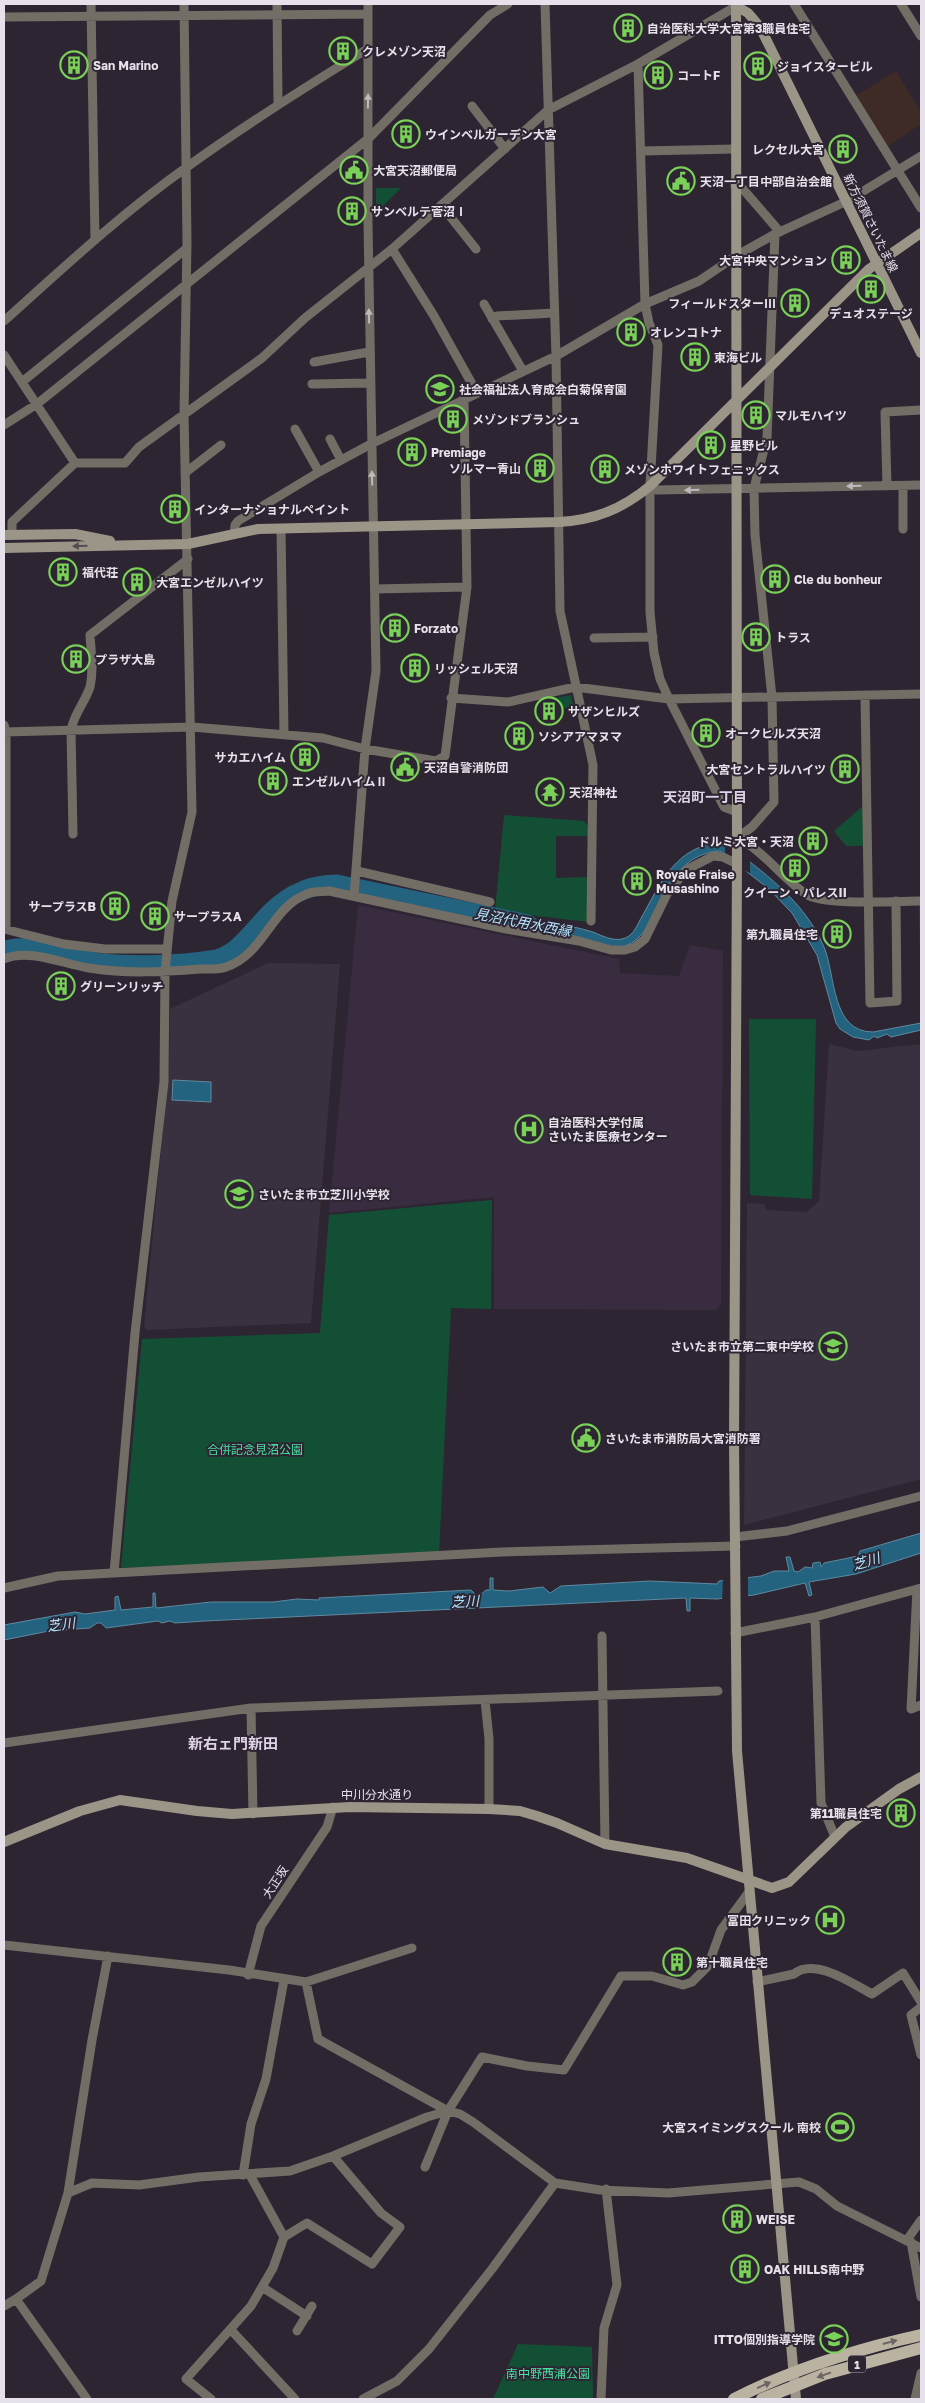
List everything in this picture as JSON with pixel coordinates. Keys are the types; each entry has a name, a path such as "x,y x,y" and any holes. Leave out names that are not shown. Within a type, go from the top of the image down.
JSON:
{"main road":[{"name":"1","path":"734,2399 793,2372 857,2351 921,2335"},
{"name":"1","path":"762,2399 861,2363 921,2348"}],"street":[{"path":"91,4 95,240"},
{"path":"114,1573 135,1332 164,1082 167,949 172,901 192,812 192,727 184,415 187,248 184,4"},
{"path":"277,4 278,104"},
{"path":"354,896 365,749 376,671 374,527 370,444 368,4"},
{"path":"4,425 37,404 369,138 490,15 508,4"},
{"path":"545,4 556,356 560,611 593,765 591,921"},
{"path":"128,545 75,534 8,535 12,522 75,463 125,463 139,447 262,358 305,318 392,249 548,110 638,64 737,4"},
{"path":"737,4 735,149 737,866 734,1412 737,1751 796,2399"},
{"name":"新方須賀さいたま線","path":"737,4 748,13 760,28 848,201 921,353"},
{"path":"794,4 921,208"},
{"path":"901,4 921,36"},
{"path":"4,17 91,18 368,14"},
{"path":"4,321 95,240 186,167 278,104 369,48"},
{"path":"638,64 645,304 649,323 658,345 650,486 650,612 653,636 660,678 669,699 724,807 737,812"},
{"path":"472,106 505,149"},
{"path":"642,151 735,149"},
{"path":"234,534 235,525 238,521 319,472 370,444 556,356 645,304 699,281 736,256 777,233 848,201 921,156"},
{"path":"735,186 742,188 777,233 767,438 754,488 755,535 772,697 774,802 737,841"},
{"path":"441,205 476,249"},
{"path":"4,548 188,544 258,530 559,522 590,519 606,514 627,503 650,486 770,364 878,262 921,233"},
{"path":"22,382 187,248"},
{"path":"392,249 434,316 476,393"},
{"path":"484,304 522,371"},
{"path":"492,318 497,316 554,313"},
{"path":"314,362 369,352"},
{"path":"4,356 75,463"},
{"path":"312,384 370,383"},
{"path":"167,949 105,949 64,944 5,929 5,729 71,730 192,727 323,738 365,749 436,761 445,756 451,698 467,587 464,398"},
{"path":"887,486 885,412 921,410"},
{"path":"295,429 319,472"},
{"path":"330,439 341,460"},
{"path":"185,473 221,446"},
{"path":"650,486 657,490 921,485"},
{"path":"903,486 903,529"},
{"path":"281,529 284,734"},
{"path":"73,834 71,730 73,719 90,687 92,668 90,635 188,559"},
{"path":"374,589 467,587"},
{"path":"594,638 653,636"},
{"path":"451,698 508,702 575,687 669,699 921,694"},
{"path":"865,696 870,902 870,1003 897,1001 896,901"},
{"path":"737,841 750,844 775,870 808,896 822,900 870,902 921,900"},
{"path":"4,959 14,954 91,968 165,972 226,967 245,957 256,946 291,902 308,893 329,891 506,929 579,941 611,950 625,950 635,947 645,939 668,894 686,870 713,856 723,857 737,866"},
{"path":"357,872 490,902"},
{"path":"4,1588 58,1576 502,1552 736,1546 921,1496"},
{"path":"735,1628 815,1616 919,1589 910,1709 921,1706"},
{"path":"815,1616 821,1803 835,1837"},
{"path":"602,1636 605,1844"},
{"path":"4,1743 251,1708 718,1691"},
{"path":"485,1700 489,1739 490,1809"},
{"path":"251,1708 252,1814"},
{"name":"中川分水通り","path":"4,1842 80,1811 120,1800 198,1811 252,1814 333,1807 490,1809 520,1811 557,1823 605,1844 687,1858 749,1886 772,1888 789,1882 835,1837 867,1810 921,1776"},
{"name":"大正坂","path":"248,1975 261,1926 327,1827 333,1807"},
{"path":"424,2167 448,2111 482,2058 564,2070 621,1976 652,1976 683,1985 692,1982 708,1966 722,1930 749,1886"},
{"path":"4,1945 229,1970 248,1975 306,1982 412,1948"},
{"path":"4,2306 41,2281 68,2192 92,2040 108,1956"},
{"path":"757,1982 794,1974 799,1971 822,1969 872,1994 903,1973 921,2002"},
{"path":"284,1980 266,2079 251,2124 246,2175 284,2237"},
{"path":"306,1982 318,2039 448,2111 460,2114 555,2183 668,2193 799,2182 816,2189 837,2206 921,2248"},
{"path":"921,2007 911,2015 921,2055"},
{"path":"68,2192 92,2183 139,2185 198,2177 290,2171 333,2156 418,2120 448,2111"},
{"path":"211,2399 186,2378 251,2306 273,2268 284,2237 307,2223 372,2264 400,2227 381,2213 333,2156"},
{"path":"363,2399 397,2381 429,2349 492,2269 555,2183"},
{"path":"602,2399 604,2328 617,2285 606,2189"},
{"path":"921,2220 910,2241 921,2297"},
{"path":"262,2288 307,2316"},
{"path":"16,2299 87,2399"},
{"path":"297,2332 312,2306"},
{"path":"231,2330 295,2399"},
{"path":"914,2399 921,2373"}],"shaded area":[{"path":"896,71 921,112 921,124 887,147 856,96"},
{"name":"自治医科大学付属 さいたま医療センター","path":"358,905 619,959 620,973 679,976 690,945 723,951 721,1304 716,1310 494,1309 494,1197 329,1213"},
{"name":"さいたま市立芝川小学校","path":"268,963 340,964 311,1323 147,1330 144,1326 169,1065 170,1009"},
{"name":"さいたま市立第二東中学校","path":"829,1044 857,1051 921,1044 921,1479 744,1525 747,1203 764,1204 766,1210 806,1212 819,1201"}],"green space":[{"path":"376,188 401,188 376,213"},
{"path":"571,695 573,706 558,710 555,698"},
{"path":"864,805 864,844 862,846 846,846 834,831"},
{"path":"504,815 584,821 588,826 588,836 556,836 556,878 587,877 589,880 589,922 495,911"},
{"path":"919,906 921,906 921,1006"},
{"path":"749,1019 816,1019 812,1199 750,1195"},
{"name":"合併記念見沼公園","path":"492,1200 491,1309 451,1308 439,1554 121,1568 142,1339 320,1333 329,1215"},
{"name":"南中野西浦公園","path":"518,2344 592,2347 593,2399 493,2399"}],"water":[{"path":"724,842 781,888 794,901 816,930 828,959 837,1000 842,1013 849,1023 859,1030 873,1032 921,1023 921,1030 891,1037 887,1034 877,1038 874,1036 869,1040 853,1037 840,1029 836,1023 817,955 792,913 769,889 720,851 700,855 685,865 664,895 647,927 638,939 625,946 602,946 563,933 502,925 503,917 571,926 611,939 625,938 635,929 663,880 681,858 693,850"},
{"path":"173,1080 211,1082 211,1102 172,1100"},
{"name":"芝川","path":"921,1533 921,1553 856,1574 809,1582 812,1595 809,1596 805,1583 754,1595 717,1599 690,1598 690,1611 687,1611 686,1598 175,1623 170,1621 162,1623 158,1621 106,1628 101,1623 97,1623 90,1628 49,1631 4,1640 4,1625 75,1612 85,1614 115,1610 115,1597 118,1596 121,1610 153,1607 153,1593 155,1593 156,1608 211,1602 319,1600 319,1598 471,1590 478,1597 486,1590 490,1590 490,1578 493,1578 493,1590 509,1591 543,1587 550,1593 561,1586 650,1581 717,1584 719,1581 761,1576 774,1571 789,1571 786,1557 790,1557 794,1571 798,1572 805,1567 812,1568 813,1563 820,1562 821,1567 824,1563 858,1556 860,1551"}],"pier":[{"path":"725,840 750,859 750,873 740,869 725,856"},
{"path":"748,1575 748,1598 722,1601 723,1578"}],"waterway":[{"name":"見沼代用水西縁","path":"4,951 14,948 38,949 90,961 114,964 171,964 211,960 232,952 275,908 293,895 313,887 337,884 528,924"}],"place":[{"name":"自治医科大学大宮第3職員住宅","path":"628,28"},
{"name":"クレメゾン天沼","path":"343,51"},
{"name":"San Marino","path":"74,65"},
{"name":"ジョイスタービル","path":"758,66"},
{"name":"コートF","path":"658,75"},
{"name":"ウインベルガーデン大宮","path":"406,134"},
{"name":"レクセル大宮","path":"843,149"},
{"name":"大宮天沼郵便局","path":"354,170"},
{"name":"天沼一丁目中部自治会館","path":"681,181"},
{"name":"サンベルテ菅沼Ⅰ","path":"352,211"},
{"name":"大宮中央マンション","path":"846,260"},
{"name":"デュオステージ","path":"871,289"},
{"name":"フィールドスターⅢ","path":"795,303"},
{"name":"オレンコトナ","path":"631,332"},
{"name":"東海ビル","path":"695,357"},
{"name":"社会福祉法人育成会白菊保育園","path":"440,389"},
{"name":"マルモハイツ","path":"756,415"},
{"name":"メゾンドブランシュ","path":"453,419"},
{"name":"星野ビル","path":"711,445"},
{"name":"Premiage","path":"412,452"},
{"name":"ソルマー青山","path":"540,468"},
{"name":"メゾンホワイトフェニックス","path":"605,469"},
{"name":"インターナショナルペイント","path":"175,509"},
{"name":"福代荘","path":"63,572"},
{"name":"Cle du bonheur","path":"775,579"},
{"name":"大宮エンゼルハイツ","path":"137,582"},
{"name":"Forzato","path":"395,628"},
{"name":"トラス","path":"756,637"},
{"name":"プラザ大島","path":"76,659"},
{"name":"リッシェル天沼","path":"415,668"},
{"name":"サザンヒルズ","path":"549,711"},
{"name":"オークヒルズ天沼","path":"706,733"},
{"name":"ソシアアマヌマ","path":"519,736"},
{"name":"サカエハイム","path":"305,757"},
{"name":"天沼自警消防団","path":"405,767"},
{"name":"大宮セントラルハイツ","path":"845,769"},
{"name":"エンゼルハイムⅡ","path":"273,781"},
{"name":"天沼神社","path":"550,792"},
{"name":"ドルミ大宮・天沼","path":"813,841"},
{"name":"クイーン・パレスII","path":"795,868"},
{"name":"Royale Fraise Musashino","path":"637,881"},
{"name":"サープラスB","path":"115,906"},
{"name":"サープラスA","path":"155,916"},
{"name":"第九職員住宅","path":"837,934"},
{"name":"グリーンリッチ","path":"61,986"},
{"name":"自治医科大学付属 さいたま医療センター","path":"529,1129"},
{"name":"さいたま市立芝川小学校","path":"239,1194"},
{"name":"さいたま市立第二東中学校","path":"833,1346"},
{"name":"さいたま市消防局大宮消防署","path":"586,1438"},
{"name":"第11職員住宅","path":"901,1813"},
{"name":"冨田クリニック","path":"830,1920"},
{"name":"第十職員住宅","path":"677,1962"},
{"name":"大宮スイミングスクール 南校","path":"840,2127"},
{"name":"WEISE","path":"737,2219"},
{"name":"OAK HILLS南中野","path":"745,2269"},
{"name":"ITTO個別指導学院","path":"834,2339"}],"district":[{"name":"天沼町一丁目","path":"705,796"},
{"name":"新右ェ門新田","path":"233,1743"}]}
